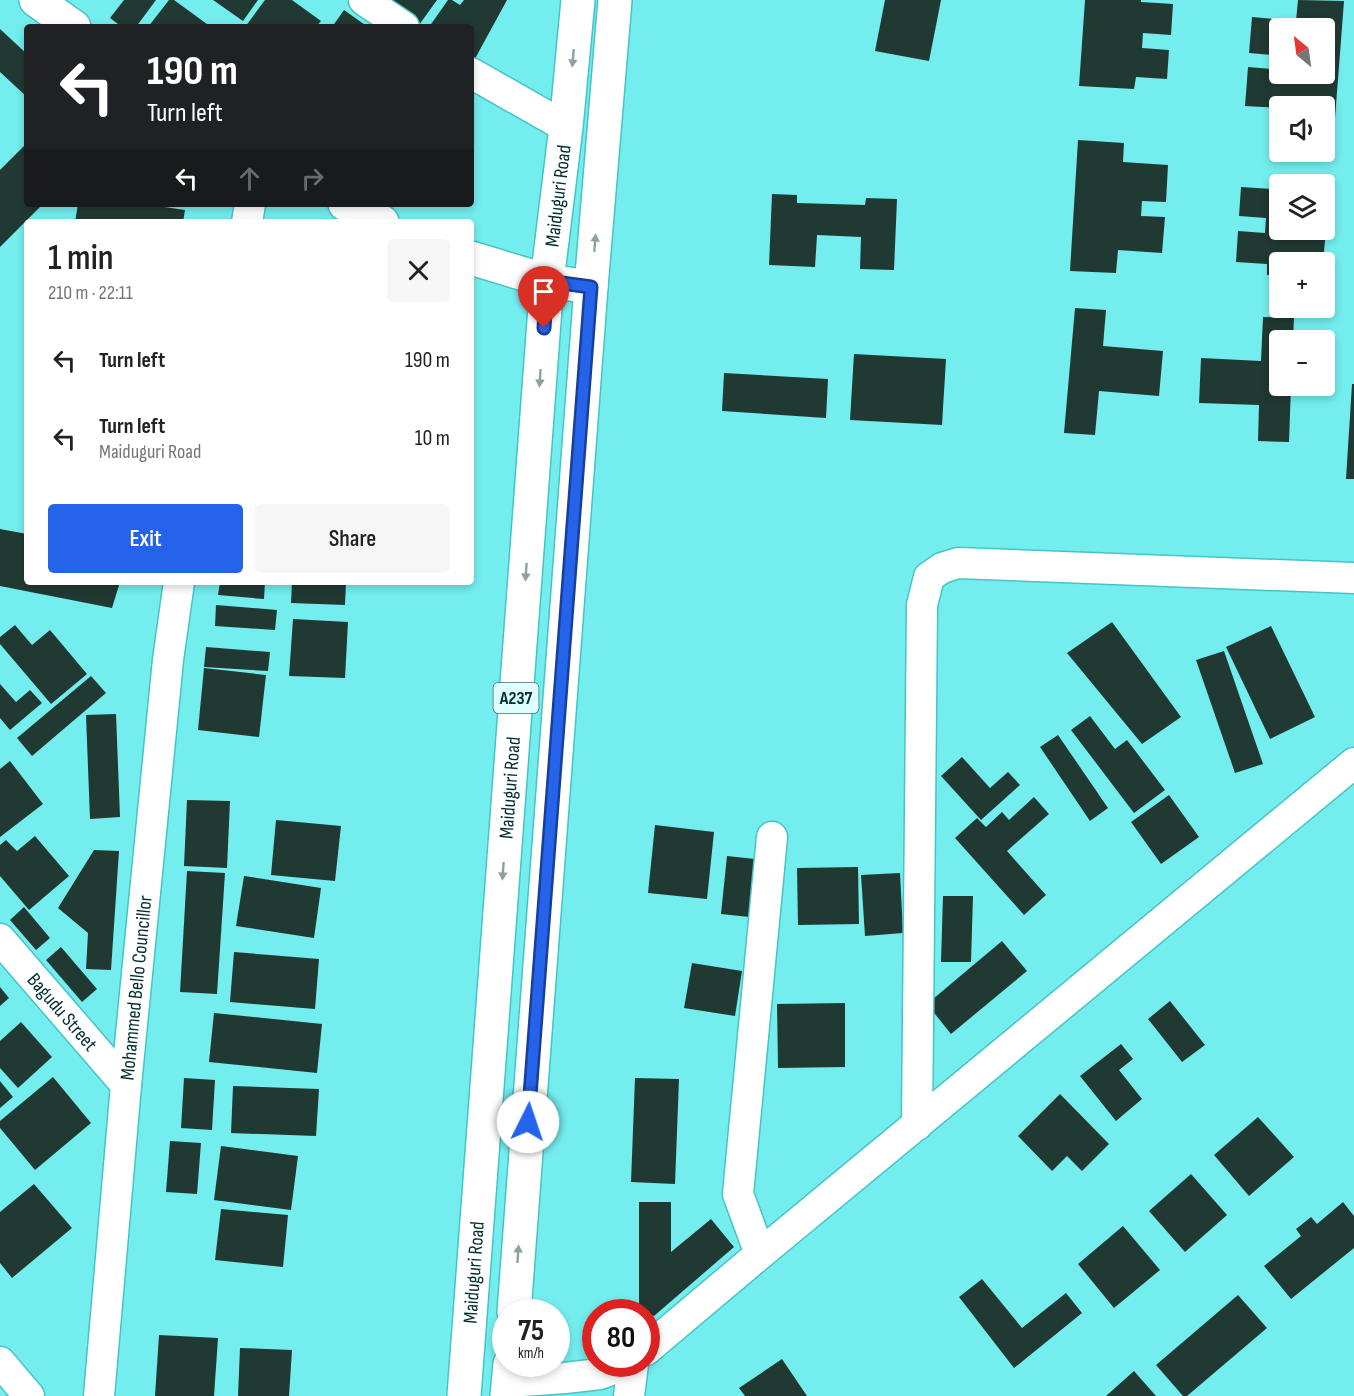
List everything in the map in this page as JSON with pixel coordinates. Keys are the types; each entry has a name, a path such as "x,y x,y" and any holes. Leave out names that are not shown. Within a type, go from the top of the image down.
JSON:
{"main road":[{"path":"36,0 70,24"},
{"name":"Maiduguri Road","path":"464,1396 547,281 566,127 578,0"},
{"name":"Maiduguri Road","path":"514,1299 615,0"},
{"path":"351,207 376,219"},
{"path":"474,259 547,281 591,287"}],"street":[{"path":"364,0 400,24"},
{"path":"474,75 566,127"},
{"path":"917,1125 922,605 929,577 942,568 958,563 1354,578"},
{"name":"Mohammed Bello Councillor","path":"99,1396 126,1085 168,660 179,585"},
{"path":"660,1338 1354,763"},
{"path":"760,1254 738,1194 772,837"},
{"name":"Bagudu Street","path":"0,939 126,1085"},
{"path":"0,1362 29,1396"},
{"path":"508,1381 582,1376"},
{"path":"629,1396 631,1377"}],"building":[{"path":"124,0 156,0 138,24 118,24 110,18"},
{"path":"169,0 174,0 207,24 150,24"},
{"path":"213,0 258,0 243,21"},
{"path":"265,0 292,0 321,21 318,24 247,24"},
{"path":"385,0 437,0 418,24"},
{"path":"448,0 460,5 464,0 507,0 474,60 474,24 431,24"},
{"path":"885,0 941,0 929,61 875,51"},
{"path":"1085,0 1141,0 1141,2 1173,4 1171,35 1143,33 1142,48 1169,50 1167,79 1136,77 1134,89 1079,86"},
{"path":"1298,0 1344,1 1335,118 1335,96 1269,96 1269,107 1245,106 1248,67 1269,69 1269,84 1335,84 1335,18 1296,18"},
{"path":"344,10 364,24 334,24"},
{"path":"1252,17 1269,19 1269,55 1249,53"},
{"path":"0,29 24,51 24,94 0,72"},
{"path":"1078,140 1124,143 1123,162 1168,165 1166,202 1142,201 1141,216 1165,217 1162,253 1118,250 1116,273 1070,271"},
{"path":"24,146 24,207 40,207 28,219 24,219 24,223 0,247 0,170"},
{"path":"1241,187 1269,189 1269,240 1325,240 1324,252 1269,252 1269,275 1267,275 1267,264 1236,262 1238,231 1265,233 1266,218 1239,216"},
{"path":"772,194 797,195 797,203 865,205 866,198 897,199 894,270 860,269 861,237 817,235 815,267 769,265"},
{"path":"78,207 164,207 185,210 184,219 76,219"},
{"path":"1075,308 1106,310 1103,346 1163,351 1159,396 1099,391 1095,435 1064,433"},
{"path":"1263,317 1294,318 1293,330 1269,330 1269,396 1291,396 1289,442 1258,441 1259,405 1199,403 1201,358 1261,361"},
{"path":"854,354 946,359 942,425 850,420"},
{"path":"724,373 828,379 826,418 722,411"},
{"path":"1352,384 1354,384 1354,479 1346,479"},
{"path":"0,529 24,533 24,585 119,585 112,608 0,586"},
{"path":"220,585 265,585 264,599 218,595"},
{"path":"292,585 346,585 345,605 291,603"},
{"path":"216,605 277,610 275,630 215,626"},
{"path":"293,619 348,622 345,678 289,676"},
{"path":"1112,622 1181,717 1142,744 1067,653"},
{"path":"15,625 32,645 50,630 87,674 51,704 0,644 0,637"},
{"path":"1271,626 1315,717 1270,739 1226,647"},
{"path":"206,647 270,652 268,671 204,667"},
{"path":"1224,651 1263,764 1235,773 1196,660"},
{"path":"204,668 266,675 259,737 198,730"},
{"path":"91,676 106,693 32,756 17,738"},
{"path":"0,684 16,702 30,690 42,703 10,730 0,718"},
{"path":"116,714 120,817 90,819 86,715"},
{"path":"1090,716 1115,749 1127,740 1165,790 1134,813 1071,730"},
{"path":"1058,735 1108,808 1090,821 1040,747"},
{"path":"962,757 990,788 1008,772 1020,785 981,820 941,776"},
{"path":"10,761 43,804 0,837 0,769"},
{"path":"1169,795 1199,837 1161,864 1131,822"},
{"path":"1034,797 1049,814 1007,851 1046,895 1024,915 955,838 977,818 986,827 1002,812 1009,820"},
{"path":"187,800 230,801 227,868 184,866"},
{"path":"276,820 341,826 335,881 271,875"},
{"path":"655,825 714,832 707,899 648,893"},
{"path":"35,836 69,876 29,910 0,876 0,845 6,840 17,851"},
{"path":"94,850 119,851 111,970 86,969 88,933 58,908"},
{"path":"727,856 764,860 759,918 721,914"},
{"path":"858,867 859,924 798,925 797,868"},
{"path":"187,871 225,873 217,994 180,992"},
{"path":"900,873 903,933 865,936 861,875"},
{"path":"244,876 321,888 314,938 236,926"},
{"path":"943,896 973,896 971,962 941,962"},
{"path":"24,907 50,938 36,950 10,920"},
{"path":"1002,941 1027,971 951,1034 927,1004"},
{"path":"61,947 97,989 82,1002 46,960"},
{"path":"234,952 319,959 315,1009 230,1002"},
{"path":"692,963 742,971 735,1016 684,1008"},
{"path":"0,987 9,998 0,1006"},
{"path":"1170,1001 1205,1045 1182,1062 1148,1019"},
{"path":"845,1003 845,1067 778,1068 777,1004"},
{"path":"214,1013 322,1024 317,1073 209,1062"},
{"path":"21,1022 52,1057 18,1088 0,1068 0,1041"},
{"path":"1121,1044 1133,1059 1119,1070 1142,1099 1116,1121 1080,1076"},
{"path":"53,1077 91,1123 35,1170 0,1128 0,1121"},
{"path":"184,1078 215,1080 212,1130 181,1128"},
{"path":"635,1078 679,1079 675,1184 631,1182"},
{"path":"0,1081 13,1097 0,1108"},
{"path":"233,1086 319,1089 316,1136 231,1133"},
{"path":"1060,1094 1109,1144 1082,1171 1067,1156 1052,1171 1018,1136"},
{"path":"1258,1117 1294,1157 1249,1196 1214,1155"},
{"path":"170,1141 201,1143 197,1194 166,1192"},
{"path":"221,1146 298,1156 291,1210 214,1200"},
{"path":"1191,1174 1227,1215 1185,1252 1149,1211"},
{"path":"34,1184 72,1228 12,1278 0,1263 0,1212"},
{"path":"639,1202 671,1202 671,1252 711,1219 734,1247 660,1311 660,1299 639,1299"},
{"path":"1343,1202 1354,1216 1354,1248 1291,1299 1264,1266 1301,1236 1296,1229 1311,1217 1317,1224"},
{"path":"221,1209 288,1215 283,1267 215,1260"},
{"path":"1123,1226 1160,1270 1114,1308 1078,1264"},
{"path":"982,1279 1022,1328 1066,1293 1082,1313 1014,1368 959,1297"},
{"path":"1238,1295 1267,1328 1187,1396 1183,1396 1156,1365"},
{"path":"159,1335 218,1338 214,1396 155,1396"},
{"path":"240,1348 292,1350 289,1396 238,1396"},
{"path":"782,1359 807,1396 745,1396 739,1388"},
{"path":"1134,1371 1156,1396 1106,1396"}],"route":[{"path":"528,1122 591,287 547,281 544,328"}]}
